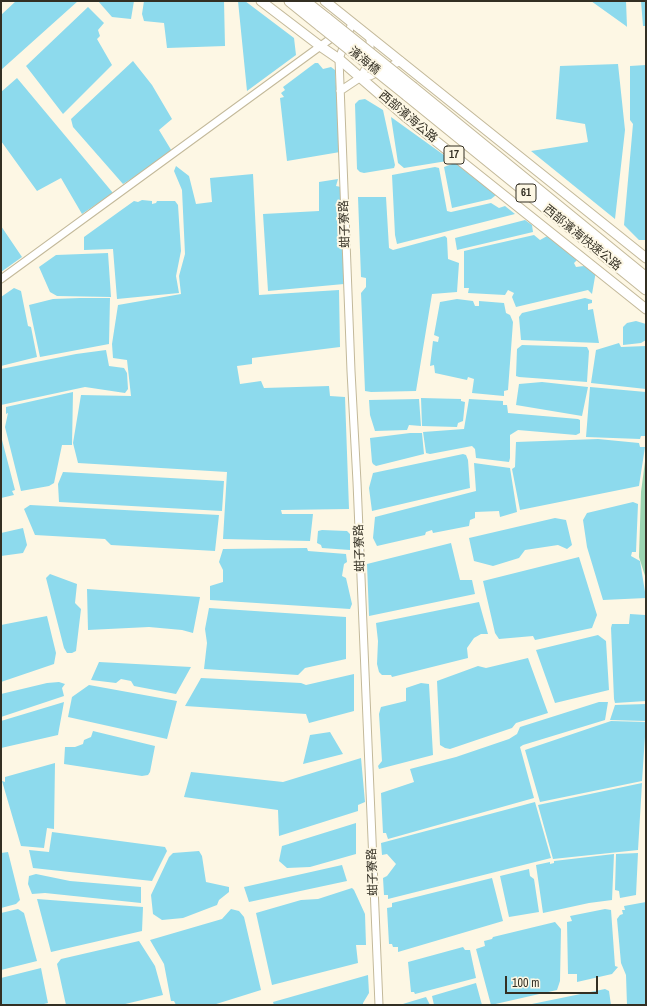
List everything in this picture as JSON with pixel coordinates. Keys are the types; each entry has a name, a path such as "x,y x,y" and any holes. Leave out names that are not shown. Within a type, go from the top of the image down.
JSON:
{"highway":[{"name":"61","path":"290,1 324,23"},
{"name":"61","path":"304,1 324,23"},
{"name":"濱海橋","path":"324,23 410,91"},
{"name":"西部濱海快速公路","path":"410,91 646,278"},
{"name":"西部濱海快速公路","path":"410,91 646,289"}],"main road":[{"name":"西部濱海公路","path":"261,1 339,59 407,118 646,309"},
{"path":"325,1 646,258"}],"street":[{"path":"1,279 352,23"},
{"path":"339,59 352,23"},
{"path":"361,77 370,60 370,38"},
{"name":"蚶子寮路","path":"339,59 379,1005"},
{"path":"340,91 361,77 370,76 401,61"}],"green space":[{"path":"646,454 646,579 639,557 641,492"}],"water":[{"path":"16,1 78,1 1,70 1,15"},
{"path":"98,1 134,1 131,19 112,17"},
{"path":"144,1 224,1 225,46 167,48 164,23 144,21 142,14"},
{"path":"238,1 245,1 294,38 296,55 247,91"},
{"path":"591,1 626,1 627,27 626,26"},
{"path":"641,1 646,1 646,26 643,26"},
{"path":"88,7 104,23 98,30 100,36 97,39 112,65 63,114 26,66"},
{"path":"133,61 152,85 172,119 159,130 173,153 123,184 73,127 71,119"},
{"path":"315,63 318,63 323,69 331,67 335,70 340,152 287,161 280,98 284,97 281,93 285,90 283,87"},
{"path":"618,64 625,130 615,219 531,151 588,142 585,124 556,119 560,66"},
{"path":"646,65 646,240 639,240 624,225 633,124 630,120 630,66"},
{"path":"17,78 113,193 82,214 61,178 37,191 1,141 1,92"},
{"path":"365,99 383,110 395,165 394,168 364,173 357,169 355,104 359,100"},
{"path":"391,117 448,158 447,161 404,168 398,163"},
{"path":"455,163 496,195 491,199 452,208 444,167"},
{"path":"176,166 189,176 196,204 212,202 210,178 253,174 259,295 339,290 340,347 252,358 252,364 237,366 240,384 261,381 264,388 329,386 330,396 345,397 349,509 281,510 282,514 313,514 310,541 223,539 227,472 78,463 73,443 81,395 131,396 127,360 113,358 112,344 118,305 181,294 179,276 185,254 182,190 174,171"},
{"path":"435,167 439,168 447,211 451,212 491,203 499,208 505,206 515,214 397,244 395,235 392,175"},
{"path":"338,179 336,186 341,187 344,284 268,291 263,214 319,211 319,182"},
{"path":"358,197 386,197 389,248 393,250 445,236 447,238 448,259 459,263 457,292 432,294 416,391 365,391 361,293 366,287 366,278 361,277"},
{"path":"142,200 152,201 152,204 156,203 157,201 175,201 178,205 181,251 176,276 179,293 117,299 113,249 84,250 84,237 134,201 138,202"},
{"path":"525,220 532,225 533,232 457,250 455,238"},
{"path":"1,226 22,257 1,272"},
{"path":"534,235 540,240 549,235 577,260 574,263 576,267 584,266 596,271 592,294 588,290 516,307 512,297 514,293 508,290 505,295 468,293 469,288 464,288 464,251"},
{"path":"108,253 111,297 57,296 50,292 39,267 56,255"},
{"path":"14,288 21,291 28,326 31,327 37,357 1,366 1,297"},
{"path":"110,298 109,344 40,357 29,305 53,299"},
{"path":"585,298 592,300 592,303 588,304 588,310 593,309 599,343 521,340 519,317 522,313"},
{"path":"457,299 473,301 475,306 479,306 479,301 504,303 506,313 510,315 513,322 508,390 504,391 504,396 472,393 474,379 468,377 467,380 435,373 434,365 430,366 433,341 438,342 439,337 434,335 440,302"},
{"path":"636,321 646,324 646,340 641,343 623,345 623,327 627,323"},
{"path":"619,343 621,347 646,346 646,389 591,383 596,350"},
{"path":"522,345 587,347 589,351 587,382 516,376 517,349"},
{"path":"106,350 109,366 124,368 127,373 128,389 125,393 85,387 1,405 1,369 76,354"},
{"path":"542,382 588,387 582,416 516,405 519,384"},
{"path":"590,387 646,392 646,436 641,436 640,439 586,437"},
{"path":"73,392 72,445 62,445 54,483 49,486 21,491 5,427 8,413 6,414 6,407"},
{"path":"421,398 461,399 461,401 465,402 463,421 458,423 457,427 422,426"},
{"path":"419,399 421,426 409,425 407,430 375,431 370,415 369,400"},
{"path":"469,399 503,401 503,405 507,405 508,413 578,419 580,420 580,433 576,435 518,430 510,435 509,462 476,458 475,449 472,446 430,454 426,453 423,432 464,429"},
{"path":"422,433 424,454 376,466 373,464 370,438"},
{"path":"1,436 15,490 12,491 14,495 1,498"},
{"path":"598,439 639,443 640,447 645,447 639,486 520,510 512,469 515,467 516,442"},
{"path":"463,454 466,455 468,460 470,488 372,511 369,488 373,473"},
{"path":"474,463 510,468 517,512 500,517 499,511 475,512 475,518 470,520 469,526 433,533 432,530 426,532 425,535 377,546 373,538 375,517 476,491"},
{"path":"63,472 224,481 222,511 59,502 58,484"},
{"path":"633,502 638,504 636,552 632,552 631,556 640,561 646,598 603,600 587,547 583,520 587,513"},
{"path":"30,505 219,515 215,551 111,545 105,539 35,535 24,509"},
{"path":"555,518 566,520 572,545 567,549 558,545 525,550 519,558 493,566 474,561 469,538"},
{"path":"23,528 27,545 23,553 1,556 1,533"},
{"path":"318,531 347,531 350,534 350,550 322,548 321,545 317,543"},
{"path":"451,543 460,580 472,580 475,594 369,616 367,564"},
{"path":"307,548 308,551 346,554 347,562 344,564 342,576 346,578 352,604 350,609 210,600 210,586 223,582 223,570 219,562 223,549"},
{"path":"579,557 597,615 592,628 535,640 533,636 499,639 495,633 483,581"},
{"path":"50,574 77,584 75,603 81,609 76,651 72,653 67,653 64,648 46,578"},
{"path":"87,589 200,597 193,633 182,630 149,627 88,630"},
{"path":"479,602 488,634 481,634 474,638 467,648 468,658 392,677 391,675 382,675 379,672 377,664 378,641 376,623"},
{"path":"209,608 346,617 346,659 305,668 298,675 204,669 207,643 205,629"},
{"path":"630,614 645,615 646,701 615,703 611,628 612,624 629,624"},
{"path":"47,616 56,653 54,664 1,682 1,625"},
{"path":"598,635 606,641 609,690 555,703 536,650"},
{"path":"528,658 548,713 516,723 512,728 450,749 440,745 437,681 478,666 486,668"},
{"path":"99,662 191,667 176,694 134,686 131,681 121,679 116,683 91,680"},
{"path":"354,674 354,711 309,723 306,714 185,706 201,678 301,683 306,685"},
{"path":"59,682 65,684 62,688 64,696 1,717 1,694 47,683"},
{"path":"421,683 429,684 433,755 379,769 378,766 382,761 379,714 381,707 406,701 406,688"},
{"path":"89,685 177,701 167,739 68,717 72,697"},
{"path":"64,702 58,735 1,748 1,721"},
{"path":"599,702 608,702 605,720 520,747 534,798 388,839 386,833 383,833 381,793 414,782 410,769 456,757 509,739 517,734 520,727"},
{"path":"646,704 646,721 610,720 615,705"},
{"path":"611,721 646,722 642,781 540,802 525,750"},
{"path":"93,731 155,746 150,772 148,775 142,776 64,764 65,747 75,747 83,744 84,740 91,737"},
{"path":"330,732 343,754 303,764 310,735"},
{"path":"361,758 365,802 358,805 358,811 279,836 278,810 184,797 191,772 283,782"},
{"path":"55,763 54,829 47,828 44,848 21,846 2,781 5,782 5,777"},
{"path":"642,783 638,850 553,859 538,805"},
{"path":"535,802 551,858 388,899 388,895 384,895 383,878 387,876 396,864 387,854 382,855 381,843"},
{"path":"356,823 356,854 310,867 287,868 279,861 282,846"},
{"path":"52,832 165,847 167,851 152,881 33,868 29,850 49,852"},
{"path":"199,851 202,856 206,882 229,887 229,892 219,900 217,905 183,918 162,920 153,914 151,895 169,857 173,853"},
{"path":"8,852 20,900 16,904 1,908 1,853"},
{"path":"638,853 636,895 620,898 619,891 615,890 616,854"},
{"path":"614,854 612,900 589,903 543,913 536,865 550,862 550,864 554,863 554,861"},
{"path":"342,865 347,881 249,902 244,887"},
{"path":"529,869 530,876 534,879 539,912 509,917 500,876"},
{"path":"36,874 70,881 141,887 141,903 45,893 32,894 28,884 29,876"},
{"path":"492,878 503,921 398,952 398,947 393,947 392,944 389,944 387,908 392,907 392,903"},
{"path":"352,888 365,914 366,945 356,945 358,963 272,985 256,913 301,900 318,899"},
{"path":"37,899 143,907 142,931 51,952"},
{"path":"646,902 646,1005 627,1005 626,975 621,963 617,919 623,914 622,910 625,910 624,906"},
{"path":"18,909 24,913 37,961 1,970 1,913"},
{"path":"231,909 239,911 244,917 261,990 213,1005 176,1005 174,1001 171,1001 164,964 150,940 222,919"},
{"path":"605,909 611,910 615,966 618,967 612,974 577,982 577,974 568,974 567,922 572,921 570,916"},
{"path":"555,922 561,929 560,981 557,990 491,1005 476,949 485,946 484,941 492,939 493,937"},
{"path":"139,941 155,966 163,995 121,1005 66,1005 57,964 61,959"},
{"path":"463,947 465,950 470,950 476,978 415,994 414,992 411,992 408,962"},
{"path":"41,968 48,1003 40,1005 1,1005 1,978"},
{"path":"368,975 369,993 363,1005 274,1005 273,1002"},
{"path":"476,983 482,1005 434,1005 432,996"},
{"path":"605,989 609,991 611,1005 527,1005"},
{"path":"426,997 430,1005 400,1005 406,1003"}]}
